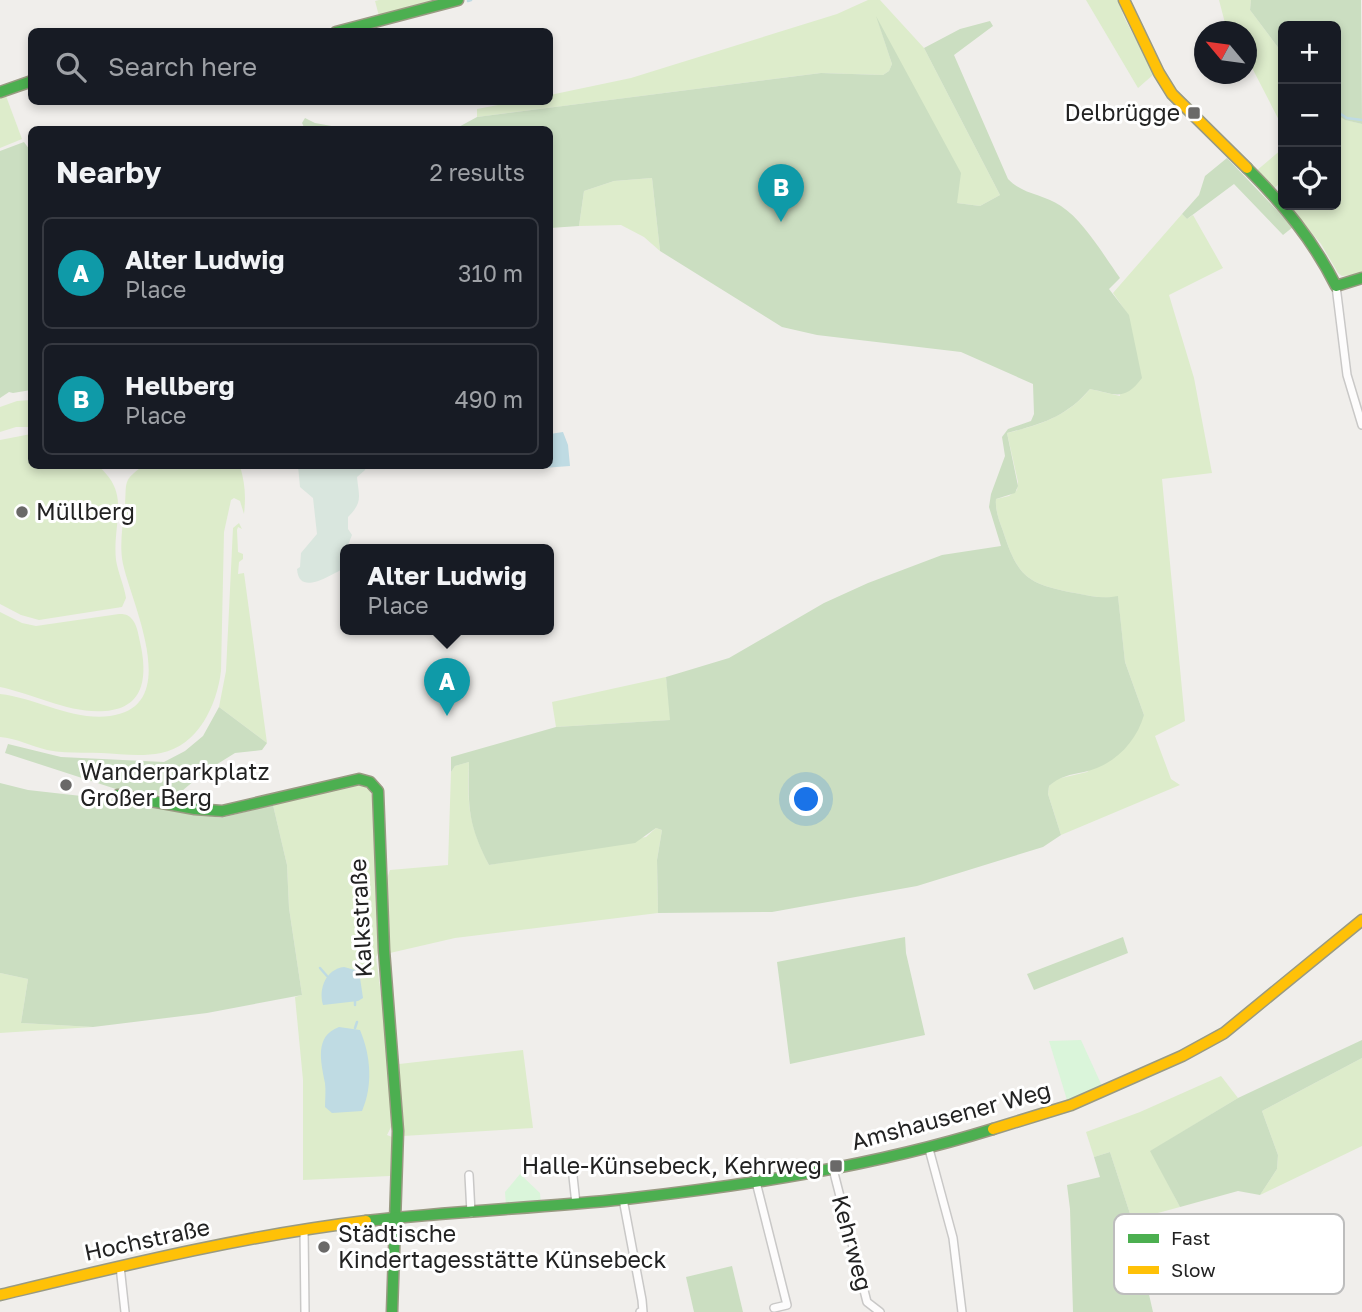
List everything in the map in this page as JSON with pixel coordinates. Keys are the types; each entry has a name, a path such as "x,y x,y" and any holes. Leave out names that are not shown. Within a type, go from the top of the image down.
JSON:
{"street":[{"path":"352,28 458,0"},
{"path":"1124,0 1172,94 1290,215 1325,260 1336,286 1348,375 1362,425"},
{"path":"0,93 28,82"},
{"path":"1336,286 1362,278"},
{"name":"Kalkstraße","path":"118,795 195,809 222,811 359,779 365,779 378,791 383,937 398,1131 392,1312"},
{"name":"Amshausener Weg","path":"471,1213 576,1205 756,1182 833,1169 929,1149 1071,1105 1182,1056 1224,1033 1362,920"},
{"path":"929,1149 953,1238 962,1312"},
{"path":"572,1167 576,1205"},
{"name":"Kehrweg","path":"833,1169 867,1302 880,1312"},
{"path":"469,1175 471,1213"},
{"path":"756,1182 787,1305 774,1308"},
{"path":"623,1199 642,1300 643,1311 640,1312"},
{"name":"Hochstraße","path":"0,1295 120,1266 304,1228 471,1213"},
{"path":"304,1228 305,1312"},
{"path":"120,1266 125,1312"}],"green space":[{"path":"442,0 379,16 375,1"},
{"path":"868,0 880,0 924,48 1000,195 980,206 957,203 878,21 892,64 889,71 883,75 821,73 477,117 477,109 498,105 553,105 553,94 631,78 837,14"},
{"path":"1086,0 1118,0 1154,74 1138,88"},
{"path":"1219,0 1251,0 1250,10 1278,47 1278,118 1257,77 1257,21 1224,21"},
{"path":"1251,0 1361,0 1362,124 1341,117 1341,21 1278,21 1278,47 1250,10"},
{"path":"876,16 961,173 957,203 980,206 1000,195 924,48 960,29 990,21 993,26 954,55 1008,179 1020,188 1054,202 1069,212 1093,239 1120,278 1109,289 1129,315 1142,378 1130,391 1124,393 1113,394 1090,389 1081,399 1053,418 1007,433 1018,486 1015,493 996,499 996,503 1008,547 1027,576 1059,590 1097,597 1118,596 1125,662 1144,715 1135,735 1114,759 1095,769 1061,778 1049,786 1048,794 1061,835 1043,847 917,886 772,912 658,913 657,860 662,830 656,828 635,843 489,865 473,827 469,762 455,766 451,772 451,757 556,727 670,720 666,677 729,658 824,603 868,583 942,555 1001,546 989,507 1005,456 1002,437 1008,429 1031,421 1034,414 1033,384 961,352 817,335 782,327 660,251 652,178 614,181 584,191 579,226 553,228 553,126 460,126 477,117 821,73 883,75 889,71 892,64"},
{"path":"6,96 22,139 0,148 0,98"},
{"path":"1341,117 1362,124 1362,274 1342,276 1321,244 1292,210 1341,210"},
{"path":"305,118 332,126 304,126"},
{"path":"24,142 28,148 28,390 9,392 0,398 0,151"},
{"path":"1278,152 1278,185 1273,189 1255,172"},
{"path":"1227,158 1293,227 1283,235 1234,184 1187,219 1182,214 1199,195 1205,176"},
{"path":"652,178 660,251 644,237 621,225 579,226 584,191 614,181"},
{"path":"1182,214 1187,219 1193,215 1223,268 1169,295 1194,378 1212,473 1162,479 1185,721 1155,736 1171,779 1180,785 1061,835 1048,794 1049,786 1057,779 1087,772 1144,715 1125,662 1118,597 1091,596 1036,582 1020,569 1008,547 996,503 996,499 1009,496 1017,490 1018,482 1007,433 1031,427 1063,413 1090,389 1120,396 1129,316 1113,293"},
{"path":"28,400 28,427 16,427 0,432 0,407"},
{"path":"28,435 28,469 101,469 108,477 118,498 115,546 126,598 122,607 39,620 21,615 0,604 0,440"},
{"path":"139,469 241,469 245,490 244,514 240,501 234,498 231,500 224,532 221,671 210,710 195,733 185,742 174,749 154,754 60,752 0,737 0,694 96,717 132,709 144,694 149,675 147,652 121,549 127,482"},
{"path":"239,523 242,529 238,527 237,530 238,552 243,554 243,559 239,562 238,574 244,573 267,743 219,707 226,671 233,528"},
{"path":"0,612 22,623 36,626 119,614 129,616 137,628 143,665 141,687 136,696 119,708 92,711 65,707 0,687"},
{"path":"666,677 671,720 556,727 552,702"},
{"path":"219,707 267,743 262,750 235,753 203,773 175,797 119,790 5,753 8,744 61,757 164,762 185,751 203,736"},
{"path":"469,762 468,791 473,826 489,865 646,837 656,828 662,830 657,860 658,913 455,938 390,953 385,885 390,870 448,865 451,772 455,766"},
{"path":"0,783 28,790 117,800 221,818 273,805 287,865 289,908 302,995 207,1013 93,1027 21,1023 28,979 0,973"},
{"path":"356,784 368,788 372,796 379,951 376,957 386,1032 393,1123 387,1135 392,1137 390,1176 303,1180 303,1080 295,997 302,995 289,908 287,865 273,805"},
{"path":"905,937 906,953 925,1035 790,1064 777,962"},
{"path":"1123,937 1128,953 1034,990 1027,974"},
{"path":"0,973 28,979 21,1023 93,1027 0,1033"},
{"path":"1081,1040 1102,1086 1067,1100 1049,1041"},
{"path":"1362,1040 1362,1058 1262,1111 1278,1155 1277,1169 1260,1195 1238,1191 1180,1207 1150,1151 1238,1098"},
{"path":"523,1050 533,1128 403,1136 399,1064"},
{"path":"1362,1058 1362,1146 1260,1195 1277,1169 1278,1155 1262,1111"},
{"path":"1221,1076 1238,1098 1151,1151 1180,1207 1154,1214 1130,1214 1110,1152 1094,1157 1086,1132 1140,1112"},
{"path":"1110,1152 1130,1214 1114,1214 1114,1294 1149,1294 1153,1312 1073,1312 1067,1185 1100,1177 1094,1157"},
{"path":"520,1174 540,1193 541,1203 506,1206 505,1192"},
{"path":"732,1266 743,1312 694,1312 686,1277"}],"shaded area":[{"path":"298,469 365,469 357,477 358,503 348,517 348,529 352,535 348,544 340,544 340,570 310,583 299,577 297,569 300,567 301,553 317,534 313,498 300,487"}],"water":[{"path":"563,432 568,445 570,466 553,467 553,434"},
{"path":"344,967 359,971 363,998 323,1005 325,981 332,972"},
{"path":"339,1027 360,1030 366,1050 369,1081 362,1111 332,1113 325,1107 321,1050 326,1037"}],"waterway":[{"path":"1341,114 1362,120"},
{"path":"320,968 327,976"},
{"path":"355,1028 357,1022"}],"traffic: fast":[{"path":"351,28 458,0"},
{"path":"0,92 28,82"},
{"path":"1247,168 1296,223 1336,286 1362,278"},
{"path":"118,795 195,809 222,811 359,779 370,782 378,791 384,950 398,1131 392,1312"},
{"path":"366,1221 625,1199 718,1187 857,1164 993,1129"}],"traffic: slow":[{"path":"1124,0 1172,94 1247,168"},
{"path":"993,1129 1071,1105 1182,1056 1224,1033 1362,920"},
{"path":"0,1295 228,1243 366,1221"}],"place":[{"name":"Delbrügge","path":"1194,113"},
{"name":"Hellberg","path":"781,222"},
{"name":"Müllberg","path":"22,512"},
{"name":"Alter Ludwig","path":"447,716"},
{"name":"Wanderparkplatz Großer Berg","path":"66,785"},
{"name":"Halle-Künsebeck, Kehrweg","path":"836,1166"},
{"name":"Städtische Kindertagesstätte Künsebeck","path":"324,1247"}]}
